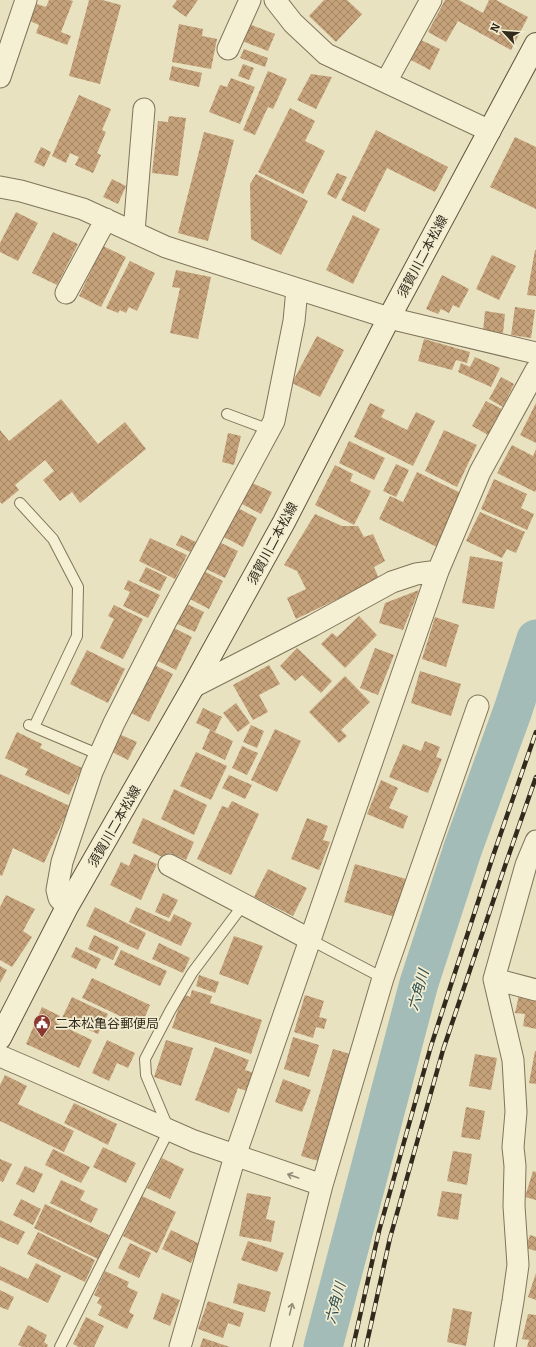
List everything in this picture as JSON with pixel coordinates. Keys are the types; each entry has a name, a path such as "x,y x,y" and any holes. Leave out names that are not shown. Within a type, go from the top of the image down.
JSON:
{"main road":[{"name":"須賀川二本松線","path":"0,1038 66,907 193,687 284,522 389,318 536,44"}],"street":[{"path":"0,77 26,0"},
{"path":"228,49 250,0"},
{"path":"275,0 293,23 326,54 490,131"},
{"path":"386,82 431,0"},
{"path":"134,232 144,109"},
{"path":"1,189 21,191 83,209 166,247 389,318 536,353"},
{"path":"66,293 106,219"},
{"path":"66,907 59,898 57,890 62,862 92,772 114,723 166,621 274,421 293,328 297,289"},
{"path":"180,1347 235,1156 309,939 438,571 480,472 536,370"},
{"path":"193,687 306,629 392,582 416,574 438,571"},
{"path":"281,1347 322,1185 383,978 478,706"},
{"path":"505,1347 518,1265 514,1206 514,1147 516,1112 513,1060 494,980 526,865 536,841"},
{"path":"169,865 309,939"},
{"path":"494,980 536,990"},
{"path":"0,1056 194,1141 322,1185"}],"lane":[{"path":"227,414 270,430"},
{"path":"20,503 53,539 78,587 77,636 31,726 100,755"},
{"path":"60,1347 169,1130 146,1075 145,1059 170,1011 192,974 243,905"},
{"path":"309,939 383,978"}],"building":[{"path":"49,0 73,1 61,32 71,36 67,45 36,33 39,25 30,21 37,4 46,7"},
{"path":"89,0 102,0 121,5 100,84 69,76"},
{"path":"177,0 198,0 186,17 172,7"},
{"path":"324,0 347,0 362,14 336,42 309,16"},
{"path":"445,0 459,0 483,13 489,0 496,0 528,17 511,50 458,21 446,42 428,32"},
{"path":"179,24 203,29 202,36 217,39 211,69 172,62"},
{"path":"249,24 275,34 268,51 242,41"},
{"path":"421,40 440,49 430,70 411,60"},
{"path":"244,49 268,58 265,67 240,58"},
{"path":"243,64 254,68 249,80 238,76"},
{"path":"172,66 202,73 199,87 169,80"},
{"path":"268,71 287,79 273,109 268,107 255,135 243,130"},
{"path":"311,74 332,77 316,109 297,100"},
{"path":"231,78 255,87 240,124 209,112 220,85 227,87"},
{"path":"79,95 111,109 102,130 106,132 97,153 101,155 93,173 75,165 79,157 70,153 66,163 52,156"},
{"path":"290,108 315,121 305,141 325,151 303,194 258,172"},
{"path":"169,116 186,118 178,176 152,173 158,121 168,122"},
{"path":"376,130 448,167 435,192 387,168 365,212 341,200"},
{"path":"204,132 234,140 208,241 178,233"},
{"path":"515,137 536,147 536,209 490,187"},
{"path":"41,147 51,152 44,167 34,162"},
{"path":"337,173 347,177 336,199 327,194"},
{"path":"256,174 308,201 281,255 251,239 250,184"},
{"path":"112,179 126,186 118,204 103,197"},
{"path":"16,212 38,223 18,261 0,252 0,243"},
{"path":"353,215 380,229 353,284 326,270"},
{"path":"53,232 78,244 57,285 32,273"},
{"path":"103,246 126,257 101,307 79,296"},
{"path":"536,250 536,296 527,295"},
{"path":"492,255 516,266 499,300 476,289"},
{"path":"130,261 155,273 137,311 129,307 126,313 120,310 118,313 106,308"},
{"path":"176,270 211,277 198,339 170,333 180,288 172,287"},
{"path":"442,275 469,289 459,308 453,305 449,313 441,309 438,314 426,309"},
{"path":"515,307 535,310 531,338 511,335"},
{"path":"485,311 505,314 503,333 483,331"},
{"path":"317,336 344,350 320,397 292,383"},
{"path":"424,339 470,352 467,363 456,360 452,370 418,361"},
{"path":"475,357 500,368 491,387 458,372 461,363 470,367"},
{"path":"501,377 514,384 503,407 489,399"},
{"path":"61,399 98,444 125,422 146,449 80,503 72,492 60,501 43,480 54,471 45,460 15,485 19,490 2,504 0,502 0,430 9,441"},
{"path":"486,401 502,409 488,435 472,426"},
{"path":"370,403 385,410 381,417 407,430 416,412 435,421 413,466 354,437"},
{"path":"536,403 536,443 520,435"},
{"path":"444,430 477,445 457,487 425,471"},
{"path":"228,433 241,436 234,465 222,462"},
{"path":"349,441 385,458 374,480 339,463"},
{"path":"512,445 533,456 536,449 535,492 497,473"},
{"path":"396,464 409,470 396,497 383,491"},
{"path":"335,465 353,474 350,481 371,491 354,525 315,505"},
{"path":"417,472 463,494 437,547 379,519 390,496 403,502"},
{"path":"494,479 527,494 521,508 534,514 527,530 481,509"},
{"path":"250,482 272,492 261,514 240,503"},
{"path":"234,506 257,518 243,547 220,535"},
{"path":"480,512 525,532 516,553 507,549 502,558 466,541"},
{"path":"315,514 342,526 358,526 364,537 373,534 385,561 374,567 379,579 296,619 287,598 306,589 297,571 284,565"},
{"path":"181,535 196,542 190,552 176,545"},
{"path":"150,538 187,555 175,579 139,561"},
{"path":"217,541 238,551 225,578 204,568"},
{"path":"470,556 503,562 494,609 462,603"},
{"path":"146,567 167,577 160,591 139,581"},
{"path":"202,570 223,581 209,609 188,598"},
{"path":"128,580 160,595 148,618 123,606 130,592 124,589"},
{"path":"419,590 403,630 379,623 385,603"},
{"path":"185,603 204,612 195,632 175,623"},
{"path":"114,605 143,619 123,659 100,648 114,619 108,616"},
{"path":"359,616 377,635 345,668 321,644 332,633 337,637"},
{"path":"435,617 459,625 446,667 422,659"},
{"path":"172,627 192,637 176,670 156,660"},
{"path":"297,648 332,681 321,693 302,675 295,681 280,666"},
{"path":"375,648 394,655 378,695 360,688"},
{"path":"87,650 125,669 108,703 70,684"},
{"path":"150,663 173,674 149,722 127,711"},
{"path":"269,665 280,684 259,695 268,712 253,720 233,685"},
{"path":"420,671 461,684 451,716 411,703"},
{"path":"345,676 370,702 341,730 347,736 339,743 309,712"},
{"path":"236,703 250,723 238,732 223,713"},
{"path":"203,708 222,717 215,732 196,723"},
{"path":"251,725 264,731 257,748 243,742"},
{"path":"275,729 301,741 277,792 251,780"},
{"path":"210,730 233,741 225,760 202,749"},
{"path":"17,732 42,744 40,748 82,768 69,795 25,775 28,769 5,758"},
{"path":"119,734 137,742 128,760 110,751"},
{"path":"425,741 440,747 436,757 442,759 428,793 389,777 403,744 421,751"},
{"path":"242,746 258,753 247,775 232,768"},
{"path":"196,752 227,766 211,800 180,786"},
{"path":"0,774 70,806 44,863 13,848 2,876 0,875"},
{"path":"229,775 252,785 245,799 222,788"},
{"path":"381,780 398,788 389,808 408,816 403,829 367,814"},
{"path":"174,789 207,805 194,835 161,819"},
{"path":"232,801 259,814 231,875 197,859 222,806 228,808"},
{"path":"143,818 194,842 186,860 170,853 167,859 132,843"},
{"path":"307,818 328,826 323,840 330,842 319,870 291,859"},
{"path":"134,854 157,864 141,900 110,885 121,862 129,866"},
{"path":"355,864 406,879 395,917 344,902"},
{"path":"268,869 307,888 293,916 254,897"},
{"path":"163,893 178,900 169,918 155,912"},
{"path":"6,895 35,909 23,931 32,937 12,967 0,960 0,907"},
{"path":"95,907 146,933 138,950 86,926"},
{"path":"136,907 170,922 174,914 192,923 181,946 129,922"},
{"path":"94,935 119,947 113,960 88,949"},
{"path":"234,936 263,946 248,985 219,974"},
{"path":"159,943 190,958 183,973 152,959"},
{"path":"76,947 101,959 96,969 71,957"},
{"path":"121,950 167,971 160,986 114,965"},
{"path":"0,966 7,970 0,983"},
{"path":"199,975 219,982 215,993 196,986"},
{"path":"92,978 150,1005 141,1026 82,998"},
{"path":"192,990 212,996 210,1003 262,1020 251,1054 172,1028 183,994 190,997"},
{"path":"305,995 324,1001 319,1017 327,1019 324,1029 316,1027 313,1038 294,1032"},
{"path":"519,995 536,999 536,1029 523,1026 525,1014 515,1013"},
{"path":"72,997 108,1014 98,1034 62,1018"},
{"path":"42,1007 60,1016 56,1023 92,1040 79,1068 26,1044"},
{"path":"293,1037 319,1045 309,1077 284,1069"},
{"path":"107,1040 135,1053 128,1068 117,1063 109,1081 92,1073"},
{"path":"166,1040 193,1048 181,1086 154,1077"},
{"path":"215,1047 249,1060 245,1070 254,1073 247,1091 238,1088 229,1113 195,1100"},
{"path":"333,1049 354,1055 322,1162 301,1156"},
{"path":"536,1051 536,1084 529,1083"},
{"path":"475,1054 497,1058 491,1090 469,1086"},
{"path":"5,1075 27,1086 18,1104 74,1131 64,1152 0,1121 0,1085"},
{"path":"283,1079 311,1090 302,1112 275,1102"},
{"path":"74,1103 117,1124 108,1145 64,1123"},
{"path":"466,1107 485,1111 480,1140 461,1137"},
{"path":"103,1147 136,1163 126,1183 93,1167"},
{"path":"53,1149 90,1167 81,1183 45,1165"},
{"path":"453,1151 472,1154 467,1185 447,1181"},
{"path":"162,1158 184,1169 170,1199 147,1188"},
{"path":"0,1159 12,1164 3,1182 0,1181"},
{"path":"25,1166 43,1174 34,1193 16,1184"},
{"path":"533,1171 536,1172 536,1200 525,1197"},
{"path":"61,1180 85,1191 80,1200 98,1209 91,1223 50,1203"},
{"path":"442,1191 462,1194 458,1220 437,1216"},
{"path":"247,1193 271,1197 266,1219 275,1221 271,1242 239,1236"},
{"path":"142,1196 176,1212 157,1253 123,1236"},
{"path":"21,1199 41,1209 33,1225 13,1215"},
{"path":"45,1204 109,1235 98,1259 34,1228"},
{"path":"0,1220 25,1232 18,1245 0,1237"},
{"path":"171,1230 200,1244 191,1263 162,1249"},
{"path":"38,1232 95,1260 85,1282 27,1254"},
{"path":"530,1235 536,1237 536,1251 526,1248"},
{"path":"248,1241 284,1253 277,1272 241,1260"},
{"path":"130,1243 151,1253 139,1278 118,1268"},
{"path":"36,1263 61,1276 48,1303 0,1280 0,1266 28,1279"},
{"path":"105,1271 129,1282 127,1287 138,1292 129,1312 134,1315 127,1329 98,1315 102,1306 97,1303 100,1298 94,1295"},
{"path":"536,1273 536,1300 528,1297"},
{"path":"238,1283 271,1292 265,1312 233,1303"},
{"path":"0,1290 14,1297 8,1310 0,1307"},
{"path":"162,1293 180,1300 170,1326 153,1319"},
{"path":"208,1301 244,1313 240,1327 228,1323 223,1338 198,1329"},
{"path":"453,1308 472,1312 466,1346 447,1342"},
{"path":"528,1314 536,1315 536,1347 527,1347 529,1340 522,1339"},
{"path":"86,1317 104,1326 94,1347 79,1347 73,1344"},
{"path":"28,1325 47,1335 44,1342 48,1345 47,1347 23,1347 18,1345"},
{"path":"203,1338 230,1347 200,1347"}],"waterway":[{"name":"六角川","path":"323,1347 419,983 463,848 513,710 536,639"}],"railway":[{"path":"353,1347 379,1231 431,1046 493,856 536,732"},
{"path":"366,1347 390,1238 443,1050 536,777"}],"place":[{"name":"二本松亀谷郵便局","path":"42,1038"}]}
